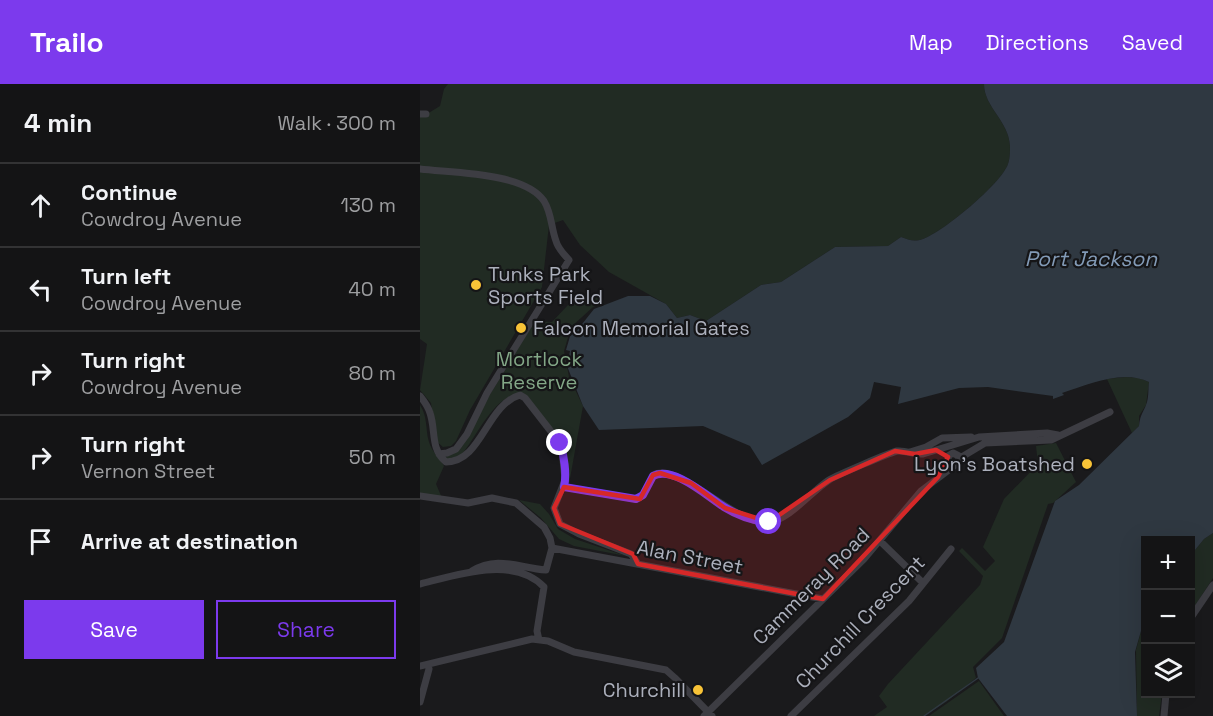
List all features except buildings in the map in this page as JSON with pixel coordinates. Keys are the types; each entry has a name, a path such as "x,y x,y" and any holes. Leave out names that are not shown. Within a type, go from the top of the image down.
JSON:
{"street":[{"path":"420,169 485,175 519,184 533,191 543,199 551,218 555,241 569,260 487,393 466,434 456,449 440,454"},
{"path":"420,396 428,406 431,416 433,441 446,462 459,460 466,456 496,412 514,397 520,395 525,398 560,443 562,450 566,480 554,508 560,525 631,554 638,564"},
{"path":"564,487 636,499 643,495 653,476 660,473 691,483 725,508 759,521 769,522 783,517 830,480 895,451 915,454 936,450 953,454 985,444 1051,440 1110,412"},
{"path":"910,452 926,447 942,438 1047,433 1058,435"},
{"path":"953,454 979,437"},
{"name":"Cammeray Road","path":"708,714 864,560 921,491 938,477 953,454"},
{"path":"420,496 468,503 492,498 516,503 544,527 550,538 552,548 546,570 494,562 472,571"},
{"path":"880,541 923,583"},
{"name":"Alan Street","path":"552,548 823,599"},
{"name":"Churchill Crescent","path":"791,716 909,601 951,549"},
{"path":"420,584 472,571 492,569 526,574 537,579 544,587 537,631 539,640"},
{"path":"1195,613 1213,585"},
{"path":"420,666 532,639 548,641 574,652 666,670 708,714"},
{"path":"420,671 534,644 539,640"},
{"path":"420,702 429,669"},
{"path":"1164,716 1166,698"}],"highlighted area":[{"path":"936,450 948,457 938,477 823,599 638,564 633,554 560,524 554,508 564,487 640,499 653,475 660,473 691,483 725,508 769,522 830,480 895,451 915,454"}],"green space":[{"path":"448,84 984,84 988,100 1009,137 1010,157 1003,173 983,195 932,235 917,240 901,237 888,246 835,247 781,282 761,285 706,321 690,315 677,318 666,304 609,272 580,245 563,220 549,225 542,287 470,410 456,441 451,446 443,447 436,441 431,403 420,390 427,344 420,339 420,114 427,114 440,106 444,89"},
{"name":"Mortlock Reserve","path":"599,292 602,294 604,303 593,307 571,327 564,351 569,377 583,406 569,484 564,446 521,393 502,401 462,454 448,460 445,457 454,453 535,321 552,322 568,305"},
{"path":"1126,377 1149,382 1146,405 1139,416 1139,426 1132,433 1107,379"},
{"path":"420,405 430,446 444,466 436,484 442,498 420,494"},
{"path":"1056,443 1076,482 1053,503 1048,504 1002,638 973,667 976,678 924,716 874,716 887,707 879,696 888,684 980,585 983,576 959,551 962,548 985,571 995,561 983,547 1004,499 1038,464 1036,446"},
{"path":"519,500 540,504 558,529 575,539 626,556 574,546 559,539 541,518"},
{"path":"1213,533 1213,578 1195,606 1195,550 1204,539"},
{"path":"1141,632 1141,698 1161,698 1159,716 1137,716 1136,650"},
{"path":"979,681 1004,716 929,716"}],"water":[{"name":"Port Jackson","path":"984,84 1213,84 1213,533 1204,539 1195,550 1195,536 1141,536 1141,631 1135,652 1137,716 1007,716 978,678 976,668 1004,642 1055,501 1079,485 1139,426 1148,399 1149,382 1139,378 1116,378 1062,393 1064,395 1053,399 1053,396 988,387 959,388 898,404 901,387 874,382 870,398 848,417 762,465 750,446 703,426 599,430 583,406 567,366 570,351 566,350 571,333 575,333 594,309 628,296 650,296 666,304 677,318 690,315 706,321 761,285 781,282 835,247 888,246 901,237 917,240 932,235 983,195 1003,173 1009,162 1009,137 985,92"}],"waterway":[{"path":"924,716 978,678"}],"place":[{"name":"Tunks Park Sports Field","path":"476,285"},
{"name":"Falcon Memorial Gates","path":"521,328"},
{"name":"Lyon's Boatshed","path":"1087,464"},
{"name":"Churchill","path":"698,690"}],"route":[{"path":"560,443 566,480 564,487 636,499 643,495 653,476 660,473 691,483 725,508 759,521 769,522"}]}
